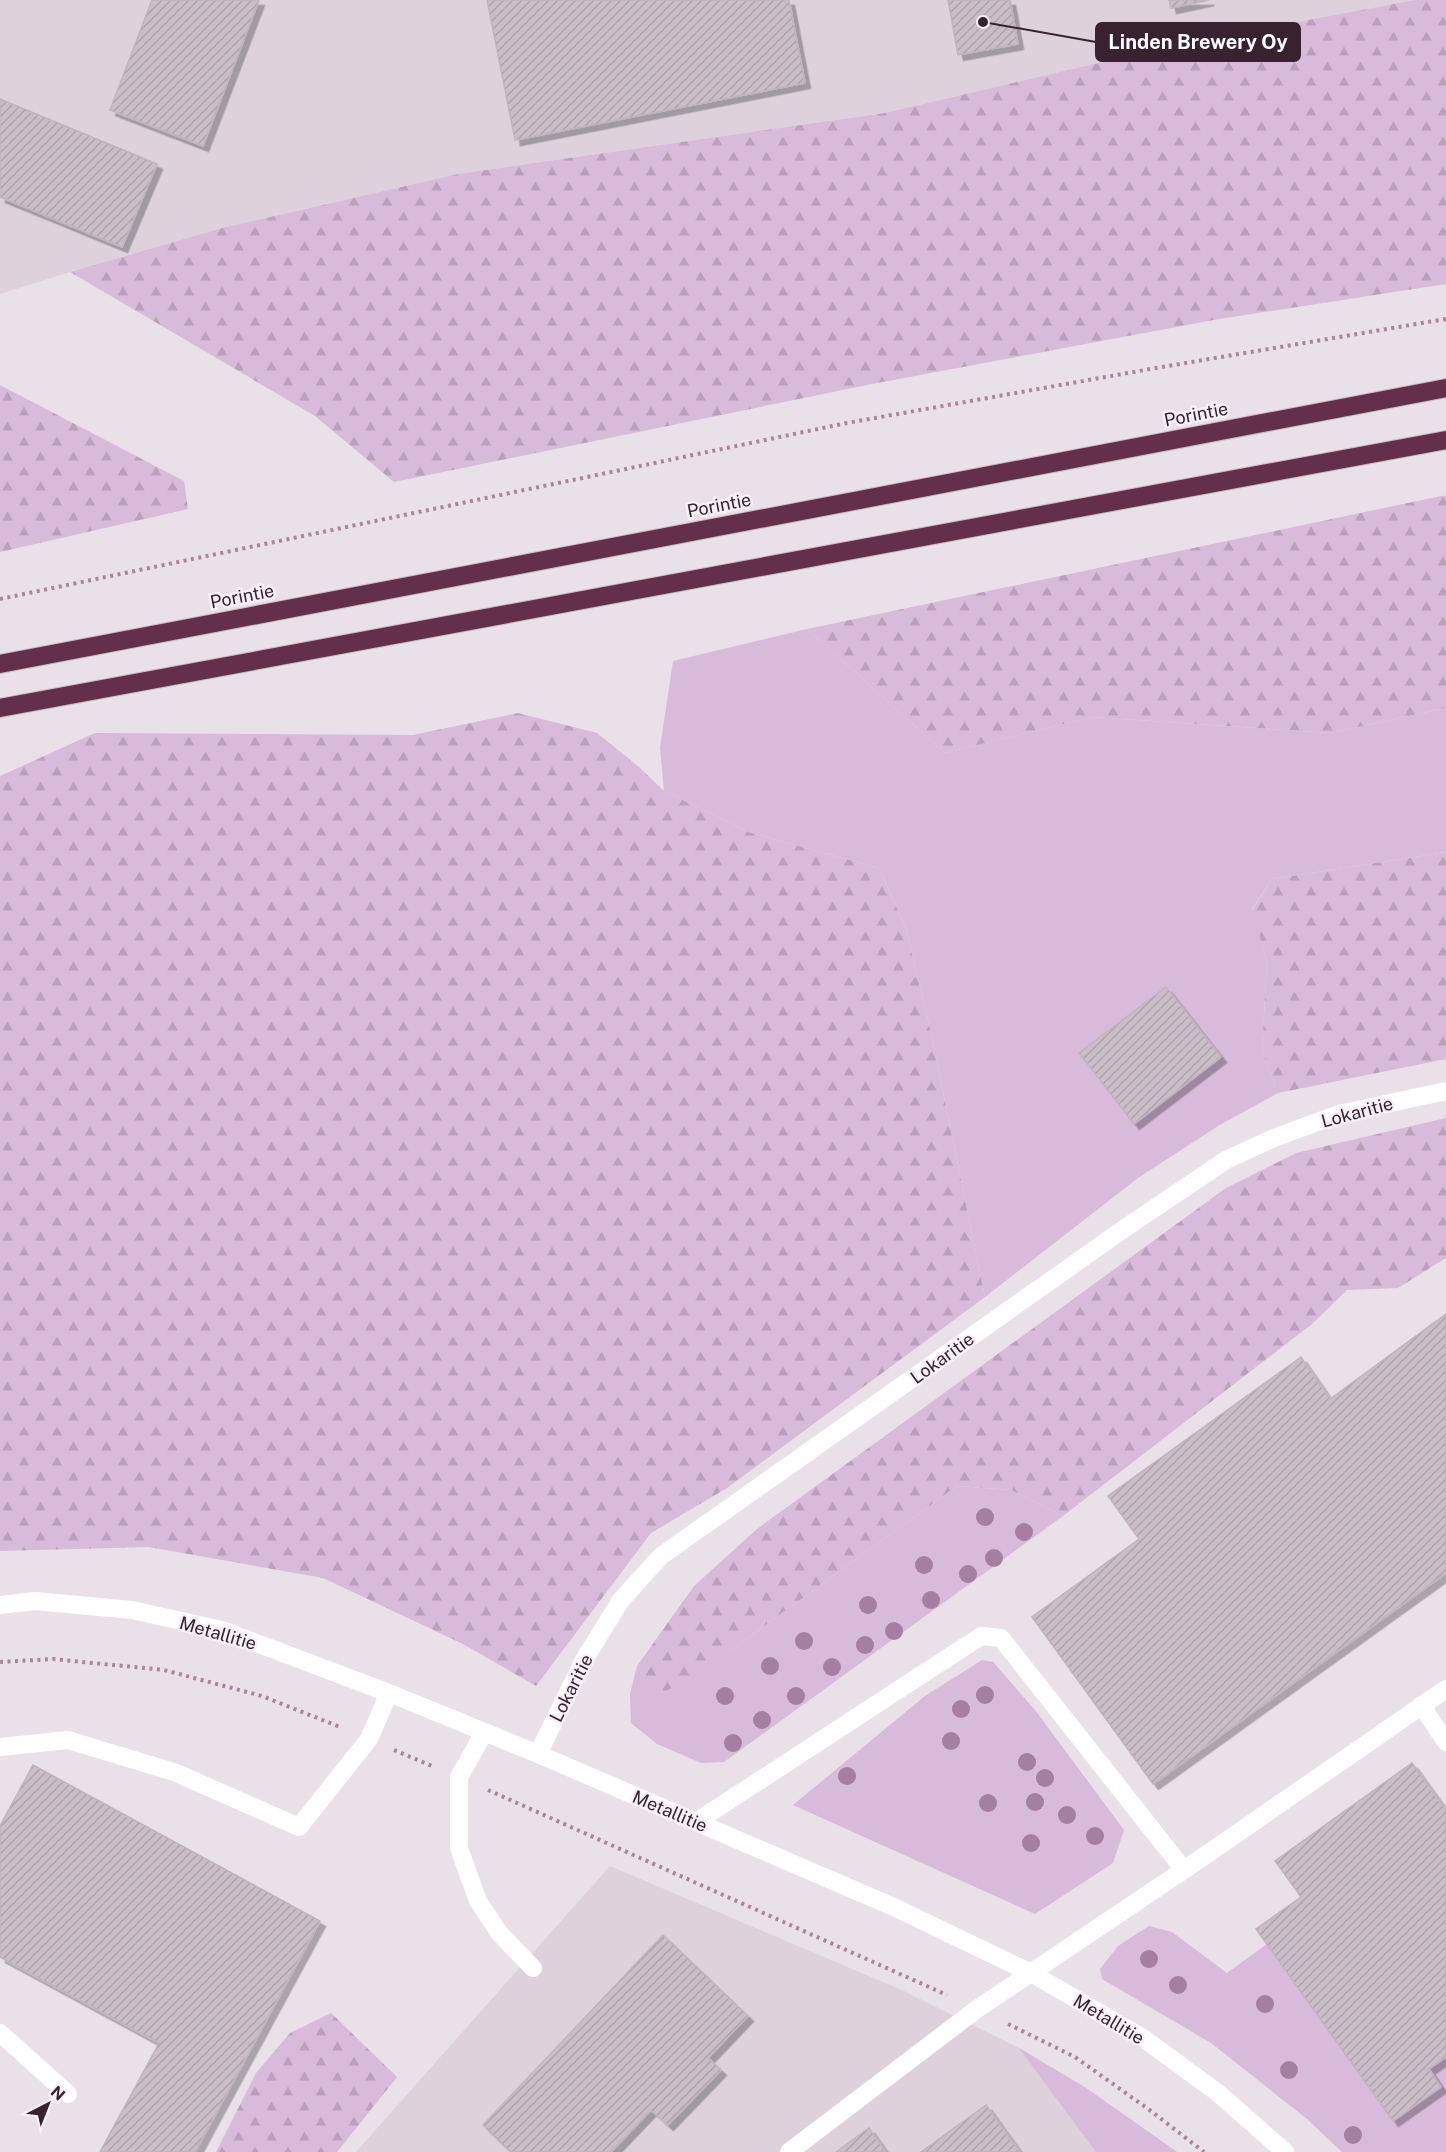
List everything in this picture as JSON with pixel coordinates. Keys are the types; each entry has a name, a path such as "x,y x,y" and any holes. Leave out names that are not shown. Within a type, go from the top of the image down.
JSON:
{"highway":[{"name":"Porintie","path":"0,664 1446,388"},
{"path":"0,708 1446,440"}],"street":[{"name":"Lokaritie","path":"538,1754 584,1660 621,1600 661,1556 735,1506 1125,1228 1226,1160 1274,1138 1339,1114 1446,1091"},
{"name":"Metallitie","path":"0,1605 35,1601 132,1610 222,1630 389,1693 538,1754 896,1908 1031,1973 1143,2038 1218,2093 1285,2152"},
{"path":"696,1822 981,1636 1001,1638 1184,1870"},
{"path":"789,2152 977,2008 1184,1870 1446,1689"},
{"path":"0,1747 68,1740 174,1772 299,1827 369,1739 389,1693"},
{"path":"1421,1705 1446,1742"},
{"path":"484,1733 459,1777 459,1848 478,1901 500,1934 533,1968"},
{"path":"0,2033 68,2094"}],"path":[{"path":"0,599 847,423 1446,319"},
{"path":"0,1662 53,1659 164,1670 262,1696 369,1739 977,2008 1075,2057 1204,2152"}],"shaded area":[{"path":"0,0 1415,0 1179,44 885,113 458,174 222,228 0,294"},
{"path":"610,1866 904,1991 1019,2048 1086,2088 1177,2152 356,2152"}],"green space":[{"path":"1415,0 1446,0 1446,284 1219,319 872,384 394,482 315,416 70,272 222,228 458,174 885,113 1179,44"},
{"path":"0,385 184,481 188,509 0,552"},
{"path":"1446,495 1446,708 1331,733 1092,717 945,753 807,629"},
{"path":"807,629 945,753 1092,717 1331,733 1446,708 1446,852 1272,879 1252,909 1267,962 1262,1050 1278,1093 1218,1126 1138,1178 985,1297 930,1028 906,929 879,868 751,833 664,791 660,748 673,661"},
{"path":"518,713 597,733 664,791 751,833 879,868 906,929 930,1028 985,1297 727,1488 651,1533 536,1686 463,1644 323,1578 149,1547 0,1551 0,776 95,733 413,735"},
{"path":"1446,852 1446,1059 1278,1093 1262,1050 1267,962 1252,910 1272,879"},
{"path":"1446,1118 1446,1258 1398,1288 1347,1290 1312,1324 1063,1516 1011,1490 957,1486 727,1653 665,1692 647,1683 637,1666 694,1586 757,1529 1226,1188 1296,1153"},
{"path":"957,1486 1011,1490 1063,1516 724,1762 701,1763 657,1744 631,1723 630,1694 637,1666 647,1683 727,1653"},
{"path":"982,1660 993,1662 1035,1710 1124,1830 1113,1863 1035,1914 793,1805 925,1696"},
{"path":"1149,1926 1172,1932 1227,1973 1267,1944 1393,2121 1441,2087 1429,2069 1446,2057 1446,2152 1342,2152 1307,2119 1211,2043 1102,1979 1100,1969 1118,1946"},
{"path":"331,2013 397,2077 337,2152 216,2152 256,2073 290,2033"},
{"path":"1019,2048 1086,2088 1177,2152 1096,2152"}],"building":[{"path":"152,0 259,0 203,146 110,110"},
{"path":"487,0 789,0 805,83 515,140"},
{"path":"948,0 1010,0 1018,44 958,55"},
{"path":"1169,0 1209,0 1171,8"},
{"path":"0,99 157,164 122,247 0,197"},
{"path":"1166,987 1221,1057 1134,1124 1079,1053"},
{"path":"1446,1314 1446,1573 1153,1784 1032,1617 1139,1539 1108,1496 1301,1357 1330,1399"},
{"path":"1412,1763 1446,1810 1446,2057 1429,2069 1441,2087 1393,2121 1256,1929 1301,1897 1275,1861"},
{"path":"33,1765 320,1921 195,2152 100,2152 159,2043 0,1957 0,1826"},
{"path":"663,1935 748,2016 708,2058 721,2070 668,2125 651,2110 611,2152 511,2152 483,2125"},
{"path":"986,2105 1020,2152 921,2152"},
{"path":"869,2128 886,2152 836,2152"}],"place":[{"name":"Linden Brewery Oy","path":"983,22"}]}
